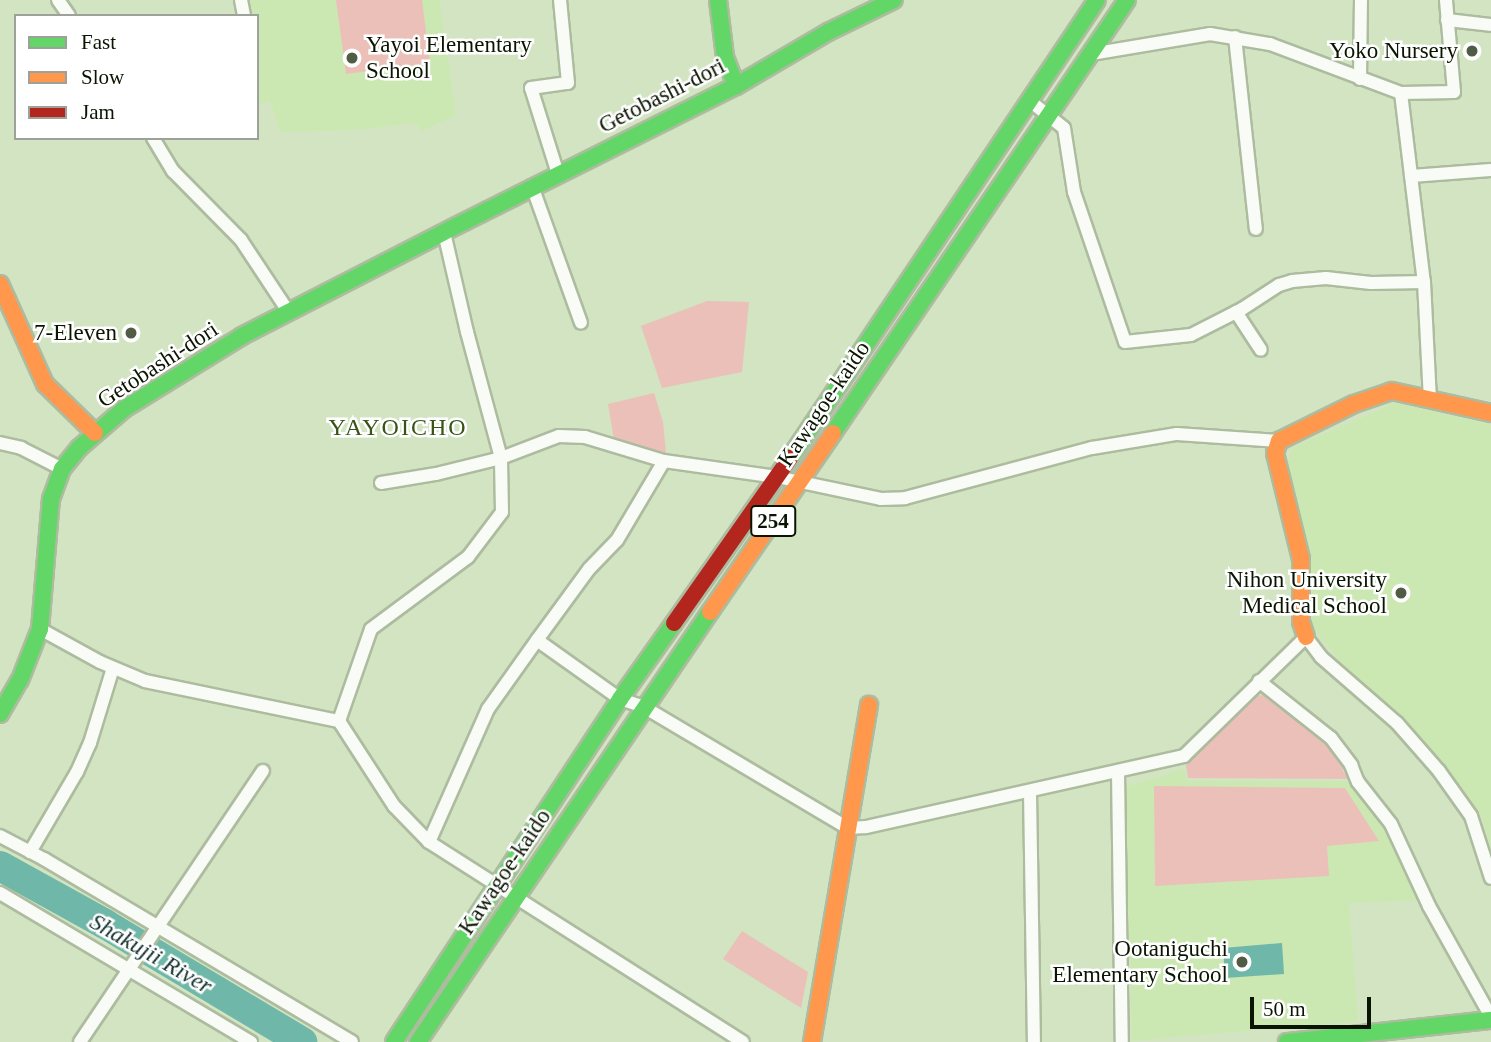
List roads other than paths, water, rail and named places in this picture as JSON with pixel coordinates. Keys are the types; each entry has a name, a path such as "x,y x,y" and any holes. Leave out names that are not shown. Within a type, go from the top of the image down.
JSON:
{"main road":[{"path":"718,0 725,57 736,86"},
{"name":"Getobashi-dori","path":"0,714 20,680 40,629 51,499 62,469 95,433 156,388 288,311 532,186 736,86 828,32 894,0"},
{"name":"Kawagoe-kaido","path":"394,1042 620,699 777,477 1097,0"},
{"name":"Kawagoe-kaido","path":"418,1042 1127,0"},
{"path":"0,284 45,384 95,433"},
{"path":"1306,637 1301,622 1301,559 1275,453 1279,441 1354,404 1392,391 1491,413"},
{"path":"812,1042 869,705"},
{"path":"1287,1042 1410,1036 1491,1019"}],"street":[{"path":"558,174 531,88 568,83 561,0"},
{"path":"1360,79 1361,0"},
{"path":"1091,54 1210,34 1270,44 1401,93 1454,92 1446,0"},
{"path":"1447,20 1491,25"},
{"path":"1235,37 1256,229"},
{"path":"1401,93 1424,282 1430,399"},
{"path":"1030,101 1064,128 1074,192 1125,342 1191,335 1236,312 1268,290 1292,281 1326,278 1371,284 1424,282"},
{"path":"154,140 173,171 241,240 288,311"},
{"path":"1411,176 1491,170"},
{"path":"532,186 580,323"},
{"path":"339,721 371,629 468,557 502,512 501,457 467,332 446,231"},
{"path":"1236,312 1261,350"},
{"path":"381,483 436,474 501,457 559,436 585,437 664,461 800,481 881,499 905,498 1092,448 1177,434 1279,441"},
{"path":"0,443 21,448 62,469"},
{"path":"429,842 488,709 589,569 617,540 664,461"},
{"path":"40,629 145,681 339,721 394,806 429,842 743,1042"},
{"path":"537,640 620,699 644,707 848,828 1030,792 1184,756 1306,637 1321,656 1390,716 1439,771 1471,816 1491,878"},
{"path":"30,852 86,753 113,667"},
{"path":"1259,681 1332,738 1351,765 1358,782 1391,824 1429,906 1491,1019"},
{"path":"80,1042 263,771"},
{"path":"1118,772 1122,1042"},
{"path":"1030,792 1034,1042"},
{"path":"0,836 352,1042"},
{"path":"0,893 251,1042"}],"water":[{"path":"1282,943 1284,974 1225,978 1223,948"}],"waterway":[{"name":"Shakujii River","path":"0,866 105,924 302,1042"}],"place":[{"name":"Yoko Nursery","path":"1472,51"},
{"name":"Yayoi Elementary School","path":"352,58"},
{"name":"7-Eleven","path":"131,333"},
{"name":"Nihon University Medical School","path":"1401,593"},
{"name":"Ootaniguchi Elementary School","path":"1242,962"}],"district":[{"name":"YAYOICHO","path":"398,428"}]}
